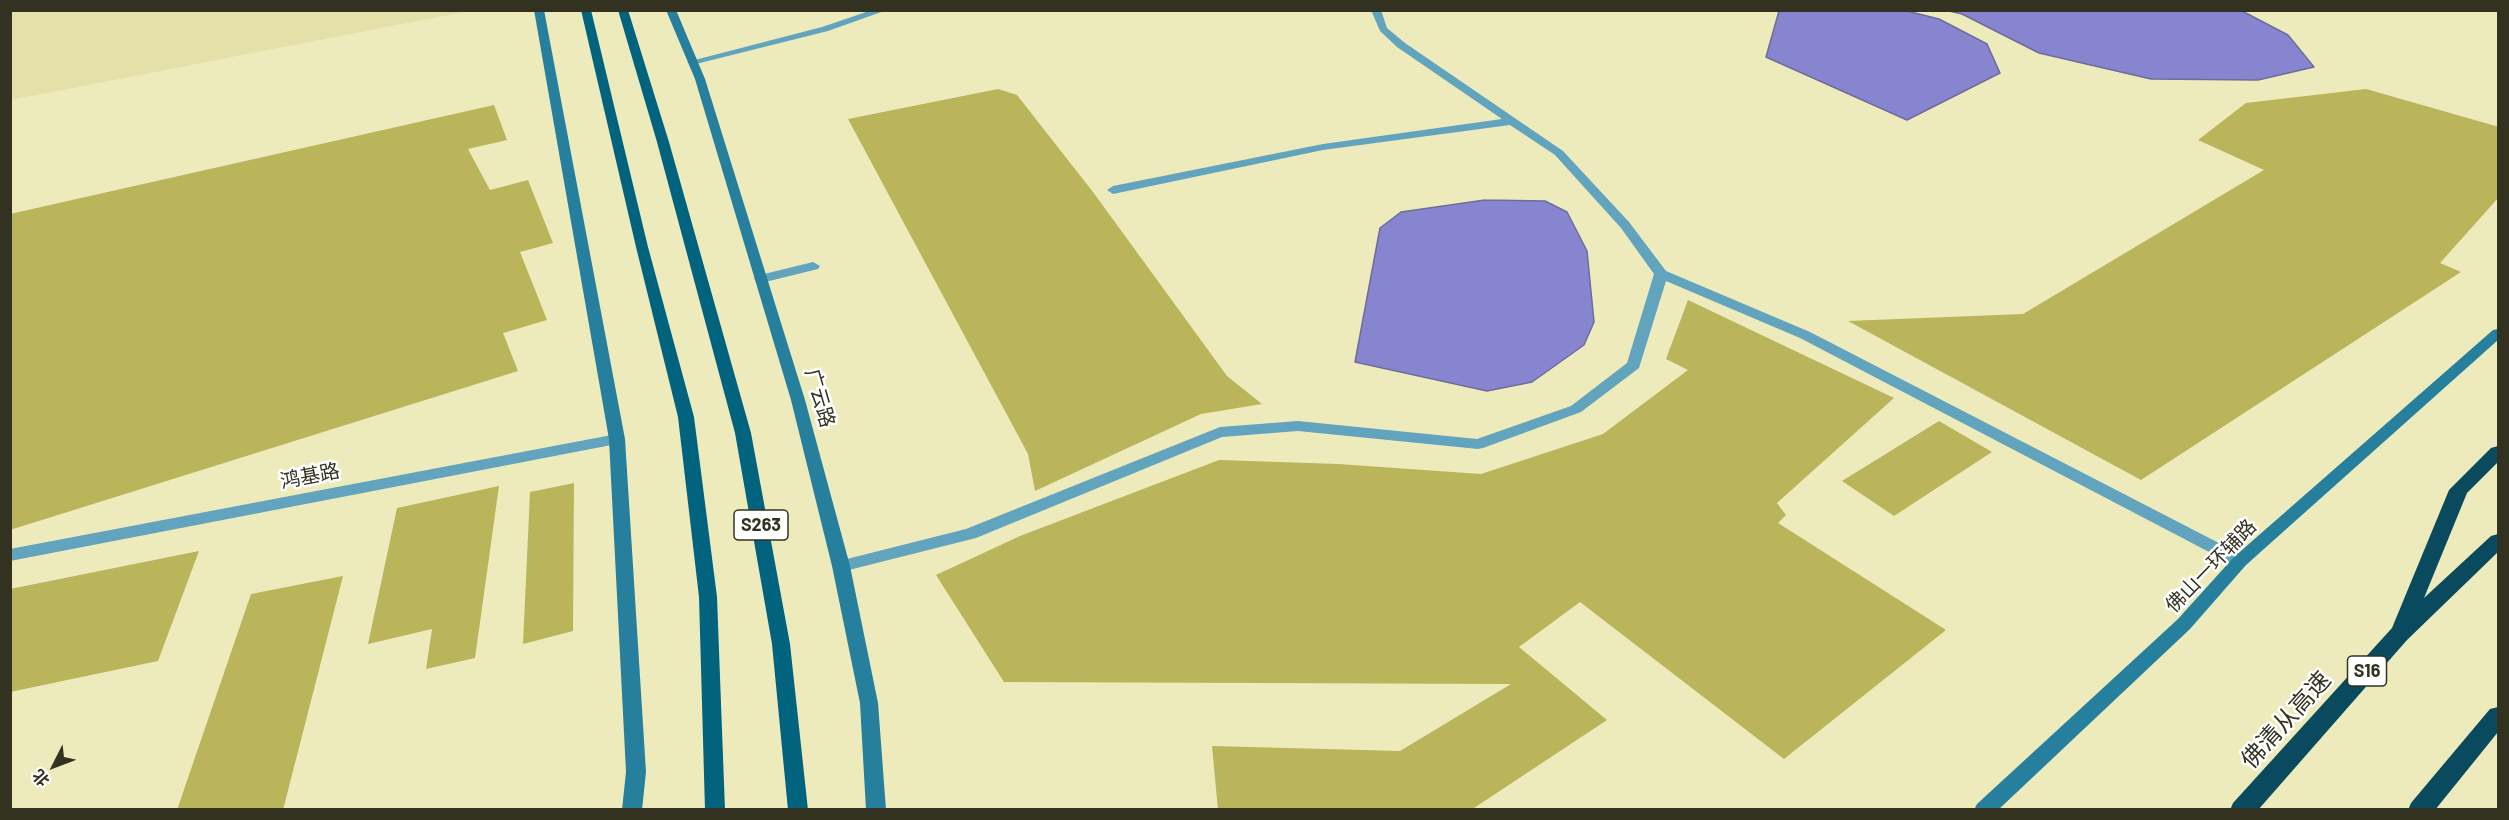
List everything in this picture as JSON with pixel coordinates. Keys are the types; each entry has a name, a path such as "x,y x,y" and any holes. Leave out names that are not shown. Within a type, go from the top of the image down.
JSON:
{"highway":[{"path":"2399,634 2459,490 2499,452"},
{"name":"佛清从高速","path":"2242,810 2399,634 2499,541"},
{"path":"2420,810 2499,717"}],"main road":[{"path":"539,10 617,439 636,771 632,810"},
{"path":"586,10 642,247 686,417 708,597 715,810"},
{"name":"S263","path":"623,10 693,246 743,433 781,644 798,810"},
{"name":"广云路","path":"671,10 700,80 798,400 841,566 869,702 876,810"},
{"name":"佛山一环辅路","path":"1984,810 2184,624 2240,561 2499,333"}],"street":[{"path":"692,62 855,20 883,10"},
{"path":"1376,10 1383,29 1401,45 1559,153 1625,225 1661,274 1805,335 2240,561"},
{"path":"1113,190 1323,147 1513,121"},
{"path":"761,279 813,266"},
{"path":"841,566 970,534 1220,432 1298,426 1478,444 1576,410 1634,364 1661,274"},
{"name":"鸿基路","path":"10,555 617,439"}],"shaded area":[{"path":"11,10 469,10 469,11 11,100"},
{"path":"1779,11 1907,11 1939,19 1987,44 2000,73 1907,120 1766,57"},
{"path":"1949,11 2242,11 2288,35 2314,67 2258,80 2151,79 2039,53 1962,14"},
{"path":"1485,200 1545,201 1567,212 1587,251 1594,322 1584,345 1532,382 1487,391 1355,362 1380,228 1401,212"}],"building":[{"path":"998,89 1017,95 1093,192 1227,376 1262,404 1201,414 1035,491 1028,454 848,119"},
{"path":"2366,89 2499,127 2499,197 2440,263 2461,272 2141,480 1848,321 2023,314 2264,170 2198,140 2246,103"},
{"path":"494,105 507,140 468,149 490,190 528,180 553,243 520,252 547,320 503,333 518,371 10,530 10,214"},
{"path":"1688,300 1894,398 1777,503 1786,515 1778,523 1946,630 1784,759 1580,602 1519,647 1607,720 1471,810 1218,810 1212,746 1400,751 1511,684 1004,682 936,575 1020,536 1219,460 1338,464 1481,474 1603,434 1688,370 1666,359"},
{"path":"1939,421 1992,452 1894,516 1842,481"},
{"path":"574,483 573,631 523,644 530,492"},
{"path":"499,486 475,658 426,669 432,629 368,644 397,508"},
{"path":"199,551 158,661 10,692 10,589"},
{"path":"343,576 283,810 177,810 251,594"}]}
